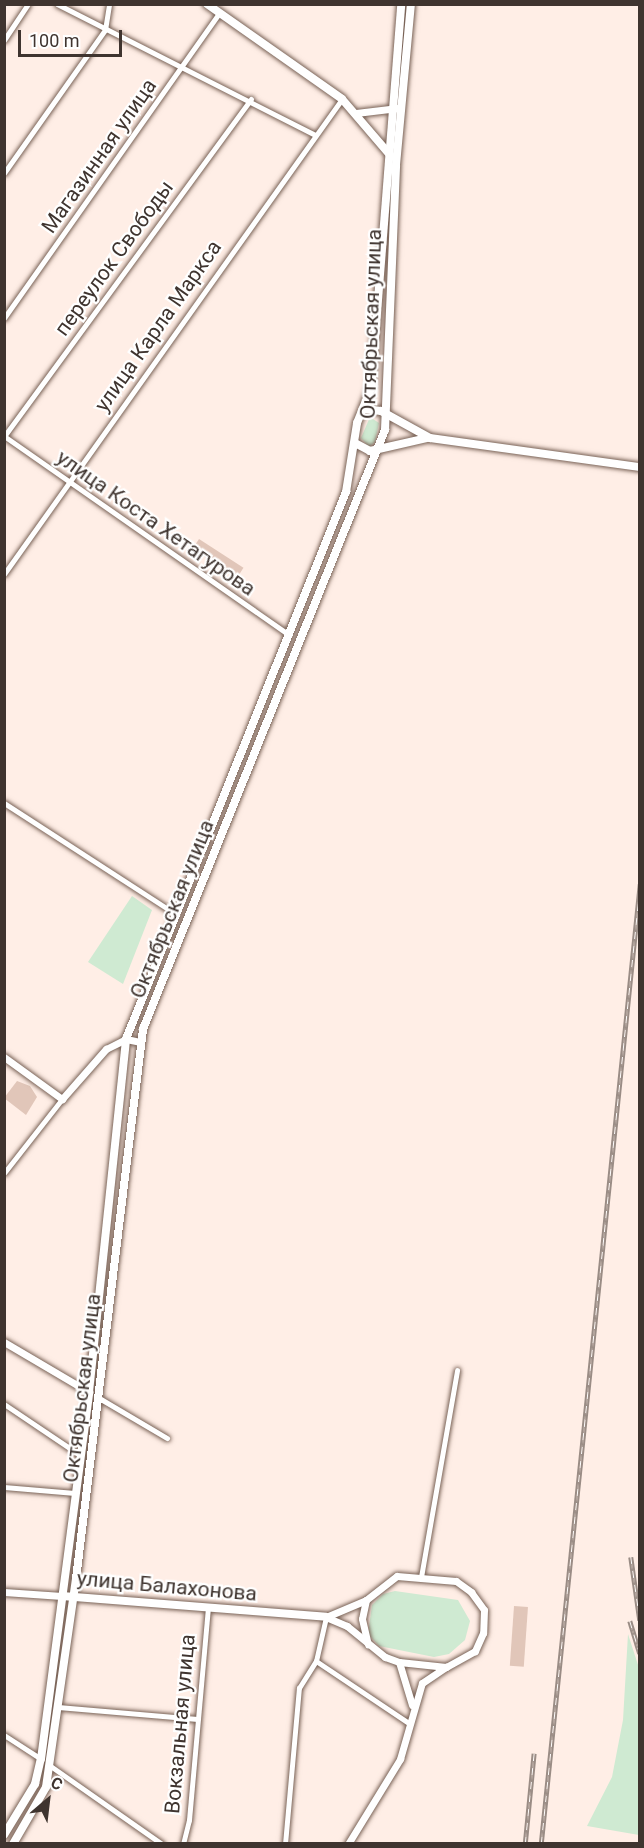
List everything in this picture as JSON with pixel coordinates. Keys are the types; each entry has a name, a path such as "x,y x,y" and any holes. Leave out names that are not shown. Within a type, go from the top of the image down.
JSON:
{"main road":[{"path":"207,4 342,99 356,112 387,150 396,165"},
{"name":"Октябрьская улица","path":"4,1835 35,1784 41,1759 89,1392 126,1039 179,915 346,492 358,418 365,409 375,364 389,109 401,4"},
{"name":"Октябрьская улица","path":"13,1844 46,1787 74,1597 140,1042 385,430 396,165 411,4"},
{"path":"365,409 384,414 430,438 483,448 639,467"},
{"path":"355,443 366,451 430,438"},
{"name":"улица Балахонова","path":"62,1596 326,1617"}],"street":[{"path":"4,40 28,4"},
{"path":"57,4 105,30 251,99 315,135"},
{"path":"4,173 105,30 109,4"},
{"name":"Магазинная улица","path":"4,318 219,13"},
{"name":"переулок Свободы","path":"4,436 251,99"},
{"name":"улица Карла Маркса","path":"4,574 342,99"},
{"path":"356,112 400,107"},
{"name":"улица Коста Хетагурова","path":"4,436 67,483 289,635"},
{"path":"5,804 179,915"},
{"path":"4,1173 98,1056 126,1039 140,1042"},
{"path":"4,1057 62,1100"},
{"path":"4,1342 89,1392"},
{"path":"421,1577 457,1370"},
{"path":"99,1398 167,1438"},
{"path":"4,1404 80,1455"},
{"path":"4,1487 75,1493"},
{"name":"улица Балахонова","path":"397,1576 456,1581 471,1592 484,1610 483,1633 475,1652 446,1667 399,1662 368,1644 347,1626 326,1617 366,1600 397,1576"},
{"name":"улица Балахонова","path":"4,1592 62,1596"},
{"path":"366,1600 362,1619 368,1644"},
{"name":"Вокзальная улица","path":"183,1844 189,1820 208,1608"},
{"path":"285,1844 299,1688 316,1661 326,1617"},
{"path":"316,1661 410,1724"},
{"path":"399,1662 412,1705"},
{"path":"348,1844 400,1759 410,1724 412,1705 422,1683 446,1667"},
{"path":"58,1707 197,1719"},
{"path":"4,1735 41,1759"},
{"path":"49,1765 162,1844"}],"green space":[{"path":"370,417 379,423 375,442 369,447 361,438"},
{"path":"132,896 152,910 123,984 88,962"},
{"path":"395,1591 458,1600 470,1621 465,1640 449,1654 434,1657 379,1646 368,1634 372,1605 383,1594"},
{"path":"628,1634 639,1668 639,1835 587,1826 612,1777 623,1720"}],"building":[{"path":"199,539 243,568 237,578 192,549"},
{"path":"17,1081 30,1086 37,1097 26,1115 4,1098"},
{"path":"514,1606 528,1607 524,1667 510,1666"}],"railway":[{"path":"541,1844 640,884"},
{"path":"631,1557 640,1620"},
{"path":"630,1621 640,1654"},
{"path":"525,1844 534,1753"}]}
